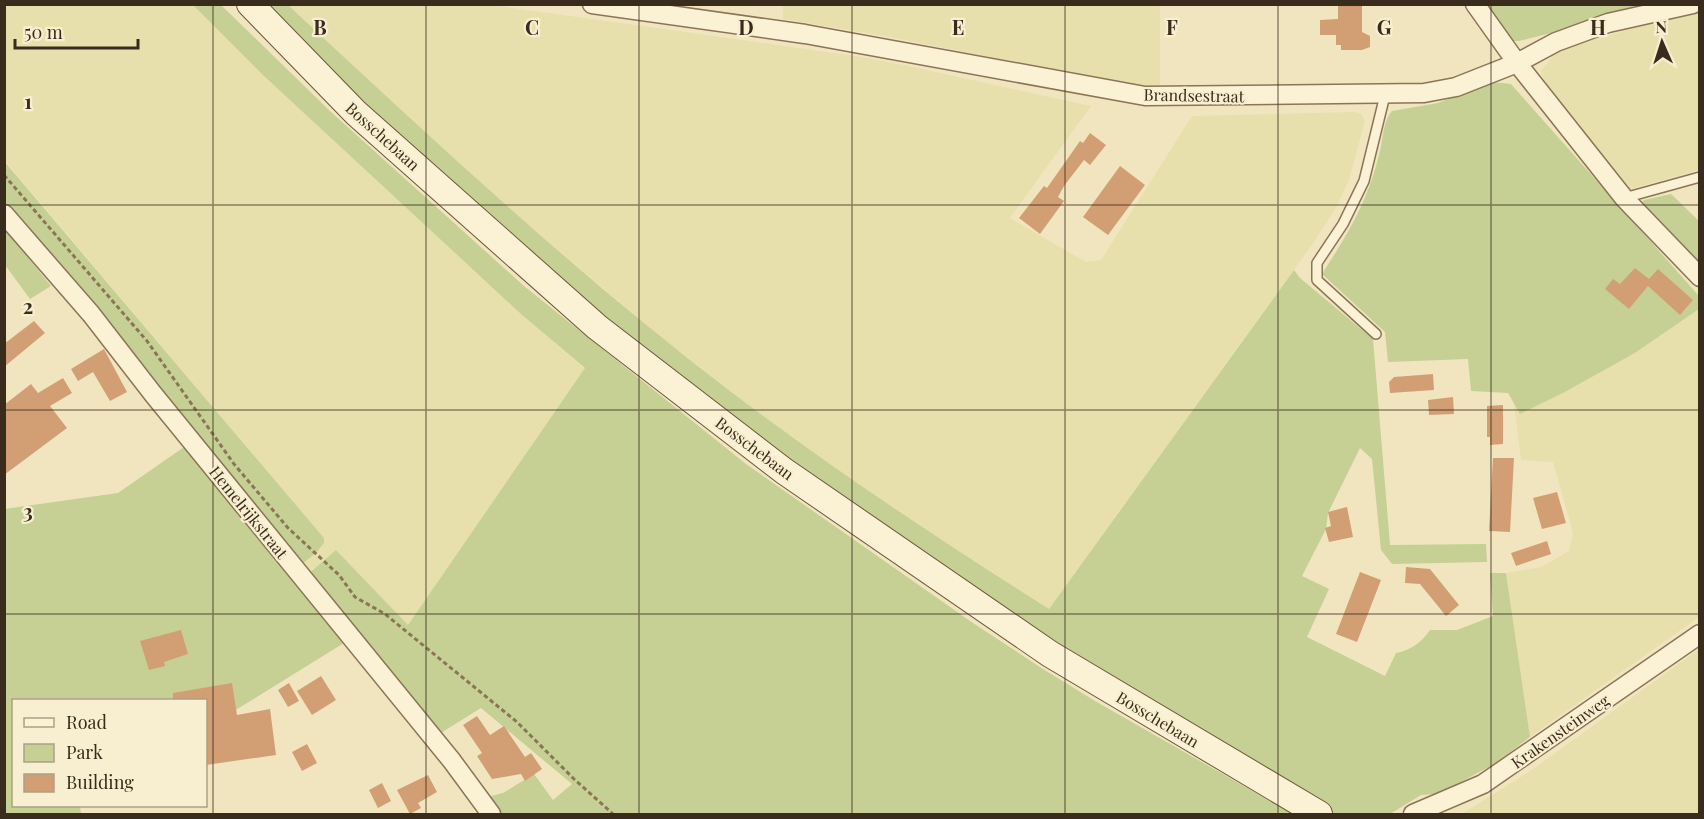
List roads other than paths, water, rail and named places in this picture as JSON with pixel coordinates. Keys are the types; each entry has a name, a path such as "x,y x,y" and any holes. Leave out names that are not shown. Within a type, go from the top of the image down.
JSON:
{"main road":[{"name":"Bosschebaan","path":"250,4 356,113 597,327 783,471 1050,654 1319,814"}],"street":[{"name":"Brandsestraat","path":"592,4 805,34 1145,96 1424,93 1456,87 1517,63 1556,42 1608,23 1693,4"},
{"path":"1475,4 1517,63 1624,198 1700,276"},
{"name":"Hemelrijkstraat","path":"4,213 92,314 161,404 452,761 491,814"},
{"name":"Krakensteinweg","path":"1413,814 1483,784 1700,634"}],"lane":[{"path":"1376,334 1317,280 1317,263 1343,224 1364,181 1385,95"},
{"path":"1624,198 1700,177"}]}
